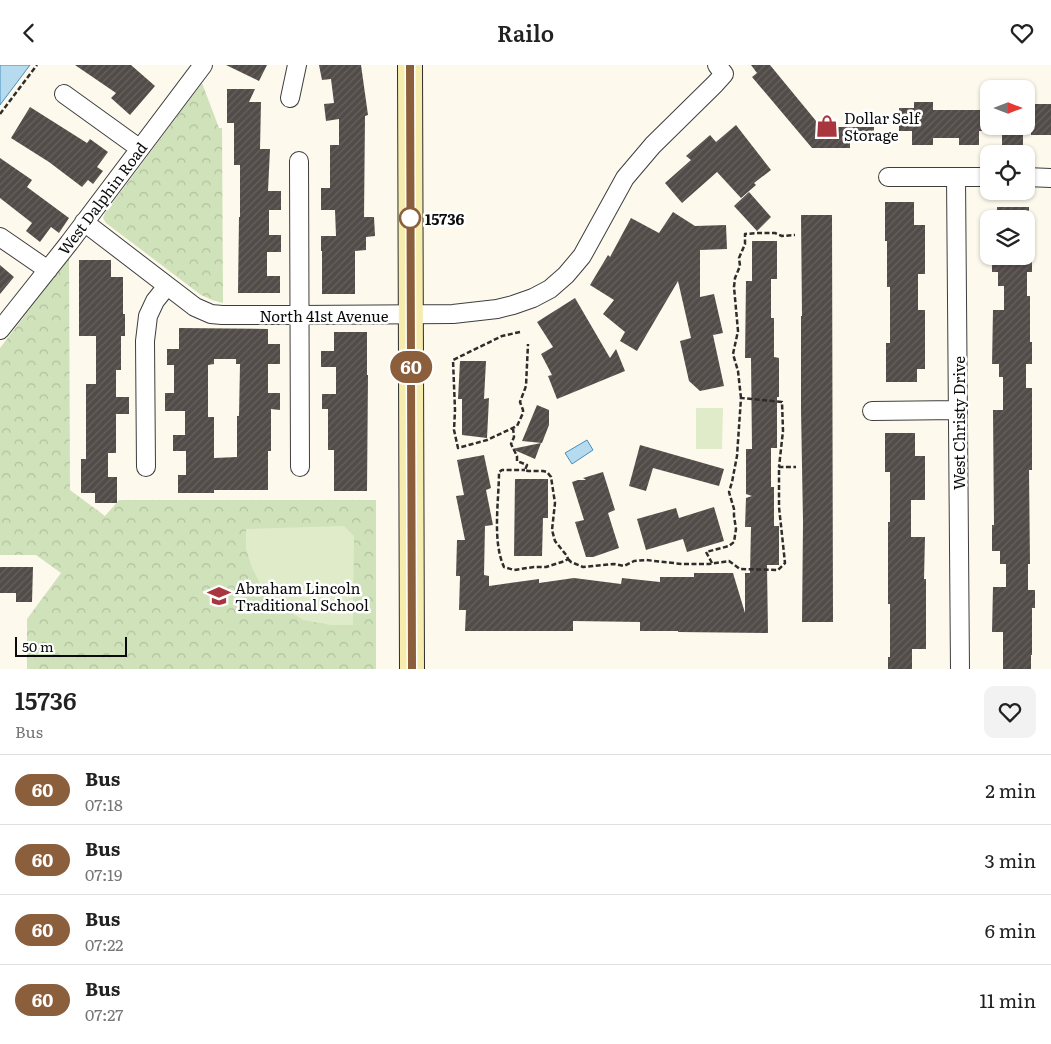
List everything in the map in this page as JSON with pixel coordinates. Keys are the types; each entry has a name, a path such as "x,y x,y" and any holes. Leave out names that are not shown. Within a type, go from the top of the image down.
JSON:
{"main road":[{"path":"410,65 412,669"}],"street":[{"name":"West Dalphin Road","path":"0,330 48,270 203,65"},
{"path":"290,98 297,65"},
{"name":"North 41st Avenue","path":"84,222 195,307 211,313 222,315 411,314 497,309 533,298 550,289 566,275 582,256 625,178 653,145 715,84 720,69"},
{"path":"64,94 139,148"},
{"path":"300,161 300,467"},
{"path":"888,177 980,177"},
{"name":"West Christy Drive","path":"956,177 960,669"},
{"path":"1035,177 1051,177"},
{"path":"0,237 48,270"},
{"path":"146,467 146,341 148,316 155,301 166,286"},
{"path":"872,411 958,410"}],"path":[{"path":"0,114 37,65"},
{"path":"712,563 706,552 729,546 734,541 736,529 734,509 729,492 737,456 741,398 738,371 733,354 738,331 734,287 735,278 740,266 739,258 745,244 745,234 775,233 782,236 796,235"},
{"path":"520,332 502,336 453,360 456,410 454,430 458,448 487,440 513,428 518,423 523,413 520,402 526,386 528,344"},
{"path":"568,559 546,567 514,571 504,567 500,559 497,539 499,471 525,470 547,472 551,477 555,503 552,531 555,541 571,562 583,567 614,563 624,566 634,561 646,560 682,564 729,561 740,569 778,571 785,563 779,467 784,431 782,402 741,398"},
{"path":"513,428 514,437 511,444 517,461 527,465 525,470"},
{"path":"779,467 796,467"}],"green space":[{"path":"202,83 219,128 222,128 223,303 201,295 106,223 103,218"},
{"name":"Abraham Lincoln Traditional School","path":"69,258 70,490 105,516 119,500 376,500 376,669 27,669 27,619 61,573 36,555 0,555 0,348"},
{"path":"696,408 723,408 722,449 696,449"},
{"path":"344,526 354,536 353,625 331,625 303,620 278,605 262,587 252,568 246,549 246,529"}],"water":[{"path":"0,65 30,65 0,105"},
{"path":"587,440 593,450 572,464 565,453"}],"building":[{"path":"75,65 131,65 155,86 130,115 111,98 116,93"},
{"path":"226,65 267,65 259,81"},
{"path":"319,65 361,65 368,115 365,116 364,217 374,217 375,236 366,237 366,250 355,251 355,294 322,294 321,236 336,236 335,210 321,210 321,188 330,188 330,145 339,145 339,119 326,121 324,104 334,103 331,79 322,80"},
{"path":"751,65 770,65 821,127 874,127 874,141 850,141 850,148 812,148 752,77 757,73"},
{"path":"227,89 255,89 249,102 261,102 260,149 270,149 268,191 281,191 281,210 269,210 269,235 281,235 281,252 267,252 267,276 280,276 280,293 238,293 240,165 234,165 234,123 227,123"},
{"path":"914,102 933,102 933,110 980,110 979,145 959,145 959,138 933,138 933,145 912,145 912,131 899,131 899,108 914,108"},
{"path":"1035,104 1051,104 1051,135 1035,135"},
{"path":"30,107 87,143 90,139 108,152 97,167 103,171 93,184 88,180 82,187 49,162 11,138"},
{"path":"736,125 771,170 754,183 756,185 741,198 717,172 682,203 665,183 691,160 686,156 710,135 716,142"},
{"path":"1002,135 1023,135 1023,145 1002,145"},
{"path":"0,158 32,180 27,187 69,218 59,233 51,227 40,242 26,231 32,223 0,198"},
{"path":"749,192 771,217 757,231 734,206"},
{"path":"885,202 914,202 914,225 925,225 925,274 918,274 918,310 925,310 925,369 917,369 917,382 886,382 886,343 890,343 890,287 887,287"},
{"path":"997,207 1029,207 1029,210 997,210"},
{"path":"673,212 695,226 726,225 727,249 700,250 700,297 714,294 723,333 713,335 724,386 700,391 689,381 680,341 691,338 678,281 637,351 620,341 625,332 603,314 614,300 590,285 608,255 610,257 631,218 659,233"},
{"path":"801,215 832,215 833,622 802,622"},
{"path":"752,241 777,241 777,279 771,279 771,318 774,318 774,357 779,358 779,397 777,397 777,448 771,448 771,487 774,487 774,526 779,526 779,565 767,565 768,633 640,631 640,622 573,621 573,631 465,631 466,610 459,610 460,576 456,576 457,540 465,540 456,496 464,495 457,460 484,455 491,488 486,490 493,525 485,526 484,575 489,576 489,586 539,579 539,583 574,578 621,584 622,578 660,582 660,577 694,577 694,573 733,573 745,613 745,573 750,573 751,527 745,527 746,498 752,496 746,494 746,449 752,449 751,358 745,358 746,281 752,281"},
{"path":"79,260 111,260 111,277 123,277 125,336 121,336 121,370 116,370 116,397 129,397 129,414 116,414 116,453 108,453 108,477 117,477 117,503 95,503 95,493 81,493 81,459 86,459 86,384 96,384 96,336 79,336"},
{"path":"0,265 14,277 0,294"},
{"path":"992,265 1032,265 1032,272 1027,272 1027,296 1030,296 1032,364 1026,364 1026,388 1032,388 1032,470 1029,470 1030,564 1028,564 1028,590 1035,590 1035,608 1032,608 1031,669 1003,669 1003,632 992,632 993,587 1006,587 1006,564 1000,564 1000,551 992,551 992,525 994,525 993,410 1003,410 1003,377 999,377 999,364 992,364 993,310 1004,310 1004,286 998,286 998,272 992,272"},
{"path":"575,298 610,358 616,349 625,371 557,399 548,376 552,375 541,354 553,347 537,322"},
{"path":"179,328 268,329 268,344 280,344 280,364 268,364 268,393 280,393 280,410 271,409 271,451 268,451 268,490 214,490 214,493 178,493 178,475 186,475 186,451 173,451 173,435 185,435 185,411 165,411 165,393 174,393 174,365 167,365 167,349 179,349","holes":["214,359 236,359 236,364 240,364 237,457 214,458 214,417 208,417 208,365 214,364"]},
{"path":"334,332 367,332 367,491 334,491 334,450 328,450 328,409 322,409 322,394 336,394 336,367 321,367 321,351 334,351"},
{"path":"460,361 486,361 484,399 489,398 487,438 462,435 462,399 458,399"},
{"path":"537,405 549,410 549,425 542,443 522,441"},
{"path":"885,433 915,433 915,456 925,456 925,500 911,500 911,537 925,537 926,649 912,649 912,669 888,669 888,657 890,657 888,522 890,522 890,472 885,472"},
{"path":"541,443 535,459 512,449"},
{"path":"640,445 724,469 719,486 653,468 646,491 629,486"},
{"path":"603,472 615,510 608,513 619,548 593,557 586,557 575,522 584,520 572,482 586,480 583,478"},
{"path":"515,479 548,479 548,518 543,518 542,556 514,556"},
{"path":"714,507 724,541 687,552 683,539 646,550 637,519 676,508 679,518"},
{"path":"0,567 33,567 32,602 16,602 16,593 0,593"}],"bus line":[{"name":"60","path":"410,65 412,669"}],"place":[{"name":"Dollar Self Storage","path":"827,126"},
{"name":"15736","path":"410,218"},
{"name":"Abraham Lincoln Traditional School","path":"219,596"}]}
